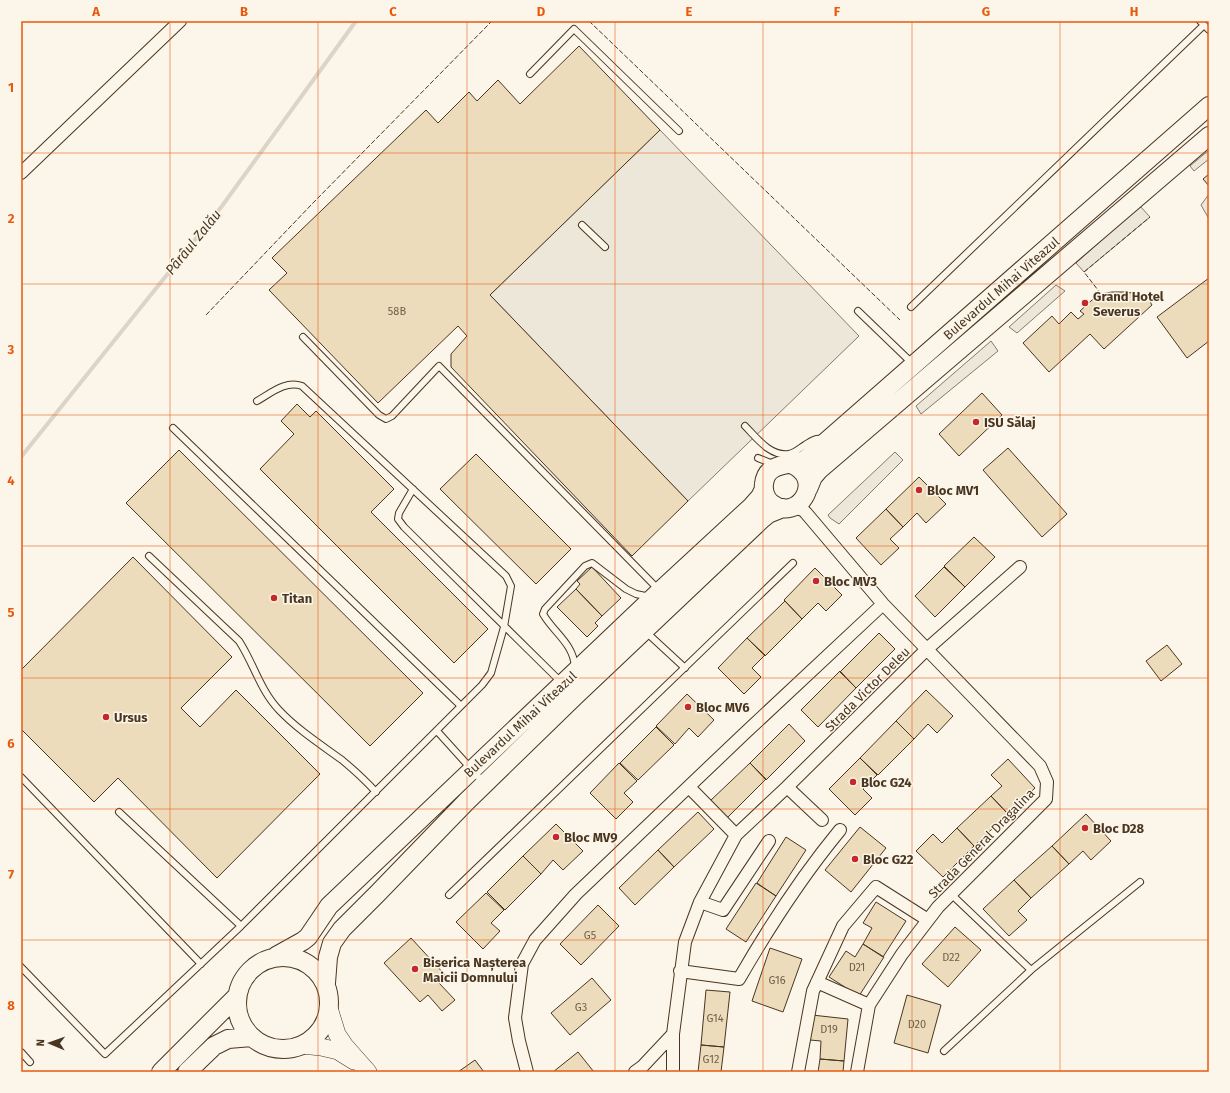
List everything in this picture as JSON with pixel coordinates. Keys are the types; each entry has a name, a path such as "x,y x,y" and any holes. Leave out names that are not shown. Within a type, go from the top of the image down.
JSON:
{"main road":[{"name":"Bulevardul Mihai Viteazul","path":"326,983 328,957 332,943 342,929 467,800 486,784 570,686 657,594 752,506 760,497 763,476 771,470 786,464 805,460 943,337 1209,106"},
{"name":"Bulevardul Mihai Viteazul","path":"276,956 308,937 329,906 472,770 570,686 645,631 768,514 799,503 813,476 819,470 1209,136"},
{"path":"1126,179 1140,194"},
{"path":"943,337 956,352"},
{"path":"763,476 766,496 770,502 776,506 799,503 808,482 806,476 797,467 786,464"},
{"path":"276,956 293,957 304,961 315,968 326,983 329,1008 325,1024 316,1036 302,1045 291,1049 274,1048 259,1043 244,1028 238,1013 237,996 242,981 248,972 260,962 276,956"},
{"path":"161,1072 237,996"},
{"path":"187,1072 214,1046 228,1039 252,1037"}],"street":[{"path":"21,172 180,21"},
{"name":"Strada General Dragalina","path":"799,503 883,604 1040,766 1047,782 1046,799 938,907 902,954 869,1005 857,1072"},
{"name":"Strada Victor Deleu","path":"673,1072 674,1034 680,971 685,942 700,902 736,835 927,649 1020,567"},
{"path":"527,1072 515,1018 522,964 535,940 576,894 883,604"},
{"path":"689,787 736,835"},
{"path":"787,787 822,820"},
{"path":"680,971 739,979 761,940 820,855 840,830"},
{"path":"700,902 723,910 769,841"},
{"path":"798,1072 813,991 843,926 876,887 928,920"},
{"path":"817,982 869,1005"},
{"path":"329,1008 337,1034 366,1069"},
{"path":"642,1070 674,1034"},
{"path":"302,1045 338,1051 366,1069"}],"lane":[{"path":"911,307 1202,23 1209,30"},
{"path":"530,74 574,29 679,131"},
{"path":"582,224 605,247"},
{"path":"858,311 914,364"},
{"path":"303,337 379,415 386,419 392,416 438,366 657,594"},
{"path":"21,967 105,1054 241,926 437,731 492,673 504,627 511,586 506,576 302,386 287,384 257,401"},
{"path":"745,426 766,446 780,454 795,452 814,439 828,439"},
{"path":"173,428 461,706"},
{"path":"413,489 399,513 398,519 404,528 504,627 570,686"},
{"path":"149,556 239,641 247,654 263,689 279,710 316,742 342,760 376,792"},
{"path":"570,686 574,658 570,648 546,620 544,614 545,609 585,566 592,563 626,589 636,594 657,594"},
{"path":"449,895 793,563"},
{"path":"645,631 685,668"},
{"path":"437,731 486,784"},
{"path":"21,777 201,964"},
{"path":"119,812 241,926"},
{"path":"944,1051 1031,970 1140,882"},
{"path":"951,894 1031,970"},
{"path":"21,1052 30,1062"}],"shaded area":[{"path":"660,130 859,336 688,501 490,295"},
{"path":"1209,150 1209,159 1194,171 1190,166"},
{"path":"1209,194 1209,219 1201,205"},
{"path":"1140,206 1150,217 1084,272 1076,263"},
{"path":"1056,285 1065,291 1017,333 1009,327"},
{"path":"991,341 998,351 921,414 916,406"},
{"path":"895,452 903,460 839,524 830,518 828,515"}],"building":[{"path":"579,46 660,130 490,295 688,501 632,556 451,367 451,354 467,336 458,326 378,403 269,290 287,273 272,258 426,110 438,123 469,92 477,101 498,80 520,104"},
{"path":"1209,174 1209,186 1203,179"},
{"path":"1209,278 1209,341 1187,358 1157,317"},
{"path":"1112,292 1138,294 1149,300 1152,305 1104,349 1090,334 1049,372 1023,343 1052,316 1059,324 1071,312 1078,319 1084,314 1080,311 1092,300 1101,294"},
{"path":"982,393 1002,415 959,456 939,434"},
{"path":"297,404 310,417 316,411 394,489 371,512 488,629 454,663 260,469 294,434 281,421"},
{"path":"1008,448 1067,514 1042,537 983,470"},
{"name":"Titan","path":"179,450 423,693 370,746 126,503"},
{"path":"476,454 571,549 536,584 440,489"},
{"name":"Bloc MV1","path":"919,477 946,504 926,523 917,513 903,527 886,509"},
{"path":"886,509 903,527 890,539 899,548 881,565 856,538"},
{"path":"974,537 995,557 965,587 944,566"},
{"name":"Ursus","path":"133,557 232,657 181,708 200,727 236,690 320,774 217,878 118,778 94,802 21,729 21,670"},
{"path":"592,567 621,598 602,616 576,589 580,584 577,581"},
{"path":"944,567 965,587 935,617 915,596"},
{"name":"Bloc MV3","path":"815,568 842,595 826,611 818,603 802,619 784,600"},
{"path":"576,589 602,616 595,623 598,626 587,637 557,607"},
{"path":"785,601 802,619 765,656 747,638"},
{"path":"879,633 895,649 856,688 840,672"},
{"path":"747,638 765,655 752,668 761,677 744,694 718,668"},
{"path":"1167,645 1182,664 1161,681 1146,661"},
{"path":"840,671 856,688 818,727 801,710"},
{"path":"926,690 953,716 937,733 928,724 914,739 896,721"},
{"name":"Bloc MV6","path":"687,694 714,720 698,737 689,728 675,744 656,726"},
{"path":"896,721 914,739 878,775 860,758"},
{"path":"789,724 805,741 766,780 750,763"},
{"path":"656,727 674,745 638,780 620,763"},
{"name":"Bloc G24","path":"860,758 877,775 863,789 872,798 855,815 829,789"},
{"path":"1008,759 1035,788 1008,814 991,796 1002,786 991,775"},
{"path":"619,763 637,781 624,793 633,802 616,819 590,793"},
{"path":"750,763 766,779 727,818 710,801"},
{"path":"991,796 1008,814 974,846 957,828"},
{"path":"698,812 714,829 674,867 658,850"},
{"name":"Bloc D28","path":"1086,814 1111,841 1091,860 1083,851 1069,864 1052,846"},
{"name":"Bloc MV9","path":"556,824 583,851 563,870 553,860 541,874 523,856"},
{"name":"Bloc G22","path":"860,827 886,848 851,892 825,870"},
{"path":"957,828 974,846 943,877 916,851 933,834 942,843"},
{"path":"786,837 806,850 776,896 757,883"},
{"path":"1052,846 1069,864 1031,898 1014,880"},
{"path":"658,850 674,867 635,905 619,888"},
{"path":"523,856 541,874 505,910 487,892"},
{"path":"1014,880 1031,898 1018,911 1027,920 1009,936 983,909"},
{"path":"756,883 776,896 746,942 726,929"},
{"path":"486,893 504,910 491,923 500,931 483,949 456,922"},
{"path":"876,902 906,921 883,957 863,944 872,928 863,923"},
{"path":"598,905 619,926 581,965 560,944"},
{"path":"955,927 981,950 948,987 922,964"},
{"name":"Biserica Nașterea Maicii Domnului","path":"411,938 446,976 439,983 455,1000 442,1011 428,995 420,1002 384,963"},
{"path":"863,944 884,957 859,996 829,977 846,951 855,957"},
{"path":"770,948 802,959 783,1012 752,1001"},
{"path":"592,978 611,1000 570,1035 551,1013"},
{"path":"706,990 730,992 724,1047 701,1045"},
{"path":"907,995 941,1005 928,1053 894,1043"},
{"path":"812,1015 848,1019 844,1061 820,1059 821,1041 810,1040"},
{"path":"701,1045 724,1047 721,1072 698,1072"},
{"path":"578,1052 594,1072 553,1072"},
{"path":"820,1059 844,1061 843,1072 818,1072"},
{"path":"475,1060 484,1072 458,1072"}],"waterway":[{"name":"Pârâul Zalău","path":"21,457 222,206 356,21"}],"fence":[{"path":"206,315 312,204 492,21"},
{"path":"589,21 900,320"},
{"path":"1101,294 1084,272 1150,217"}],"place":[{"name":"Grand Hotel Severus","path":"1085,303"},
{"name":"ISU Sălaj","path":"976,422"},
{"name":"Bloc MV1","path":"919,490"},
{"name":"Bloc MV3","path":"816,581"},
{"name":"Titan","path":"274,598"},
{"name":"Bloc MV6","path":"688,707"},
{"name":"Ursus","path":"106,717"},
{"name":"Bloc G24","path":"853,782"},
{"name":"Bloc D28","path":"1085,828"},
{"name":"Bloc MV9","path":"556,837"},
{"name":"Bloc G22","path":"855,859"},
{"name":"Biserica Nașterea Maicii Domnului","path":"415,969"}]}
